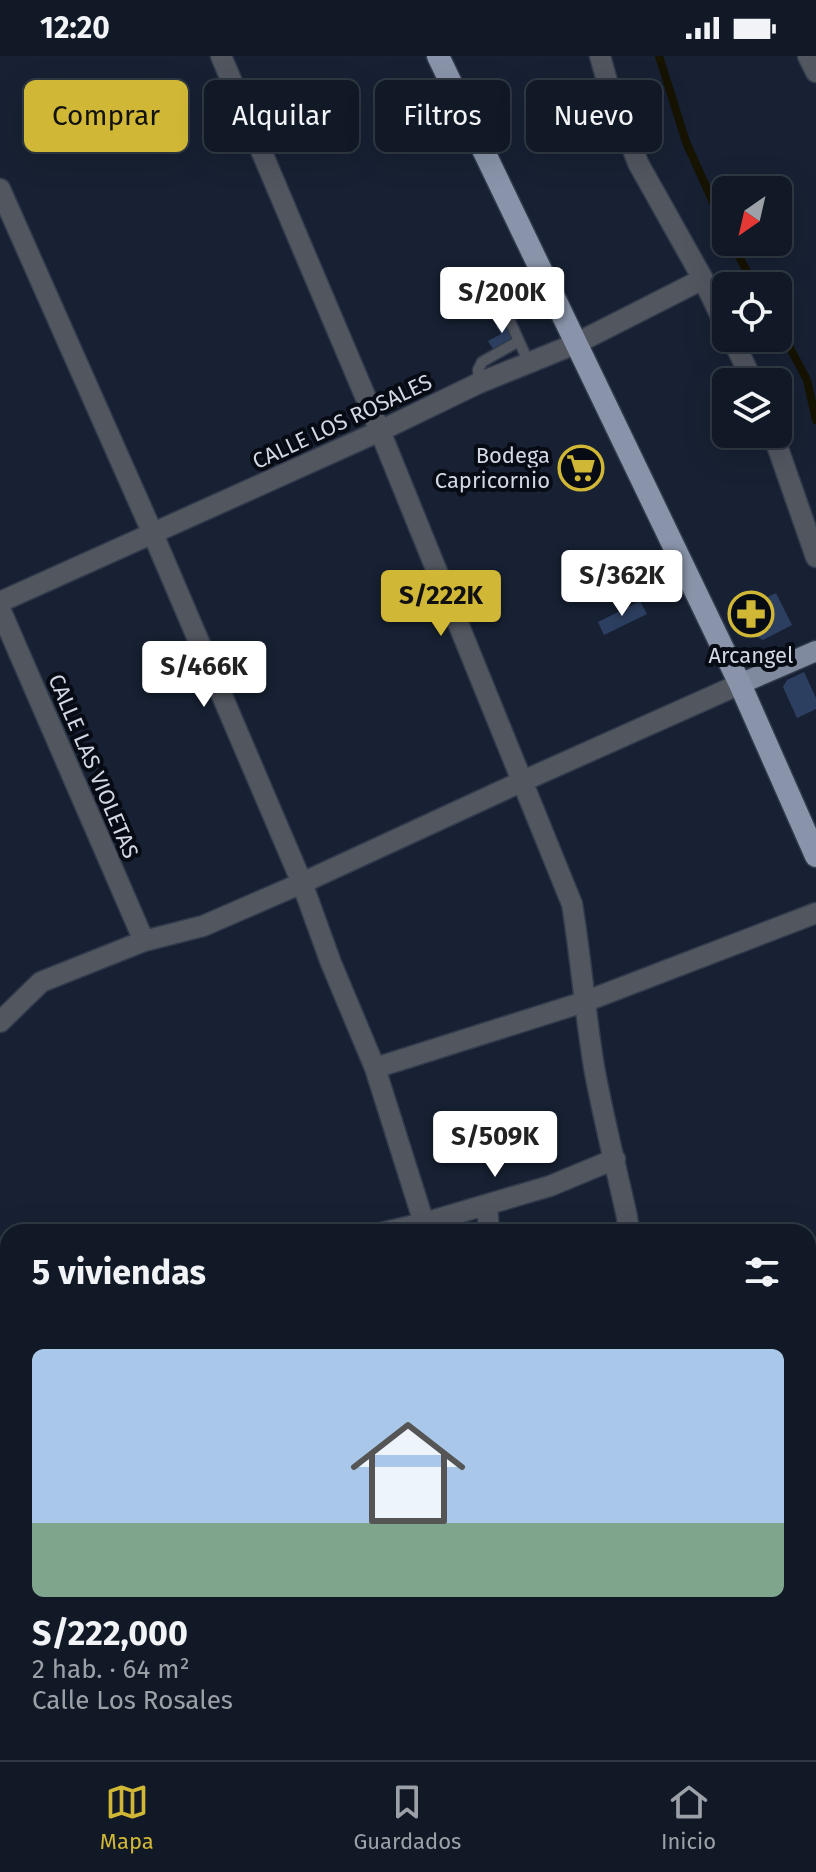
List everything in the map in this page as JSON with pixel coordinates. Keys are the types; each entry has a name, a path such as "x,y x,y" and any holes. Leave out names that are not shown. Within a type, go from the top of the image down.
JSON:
{"highway":[{"path":"438,56 740,684 816,856"}],"main road":[{"path":"740,684 816,651"}],"street":[{"path":"221,56 380,431 572,904 595,1071 627,1224"},
{"path":"600,56 638,163 712,298"},
{"path":"808,56 816,72"},
{"path":"0,189 153,534 302,883 375,1068 424,1223"},
{"name":"CALLE LOS ROSALES","path":"0,602 380,431 479,383 575,344 703,279"},
{"path":"778,448 816,557"},
{"name":"CALLE LAS VIOLETAS","path":"0,609 144,941"},
{"path":"0,1022 41,982 144,941 203,926 740,684"},
{"path":"375,1068 584,1002 816,913"},
{"path":"420,1224 550,1186 615,1159"},
{"path":"487,1205 488,1224"}],"lane":[{"path":"529,363 502,304 547,283"},
{"path":"479,383 478,370 482,362 519,341"}],"building":[{"path":"507,320 515,337 493,349 488,341 501,334 496,326"},
{"path":"776,593 792,625 763,640 754,635 741,610"},
{"path":"640,601 647,614 604,635 598,622"},
{"path":"804,672 816,698 816,709 797,718 783,687 787,680"}],"waterway":[{"path":"659,56 686,142 712,200"},
{"path":"739,256 747,272"},
{"path":"792,352 807,380 816,420"}],"place":[{"name":"Bodega Capricornio","path":"581,468"},
{"name":"Arcangel","path":"751,614"}]}
